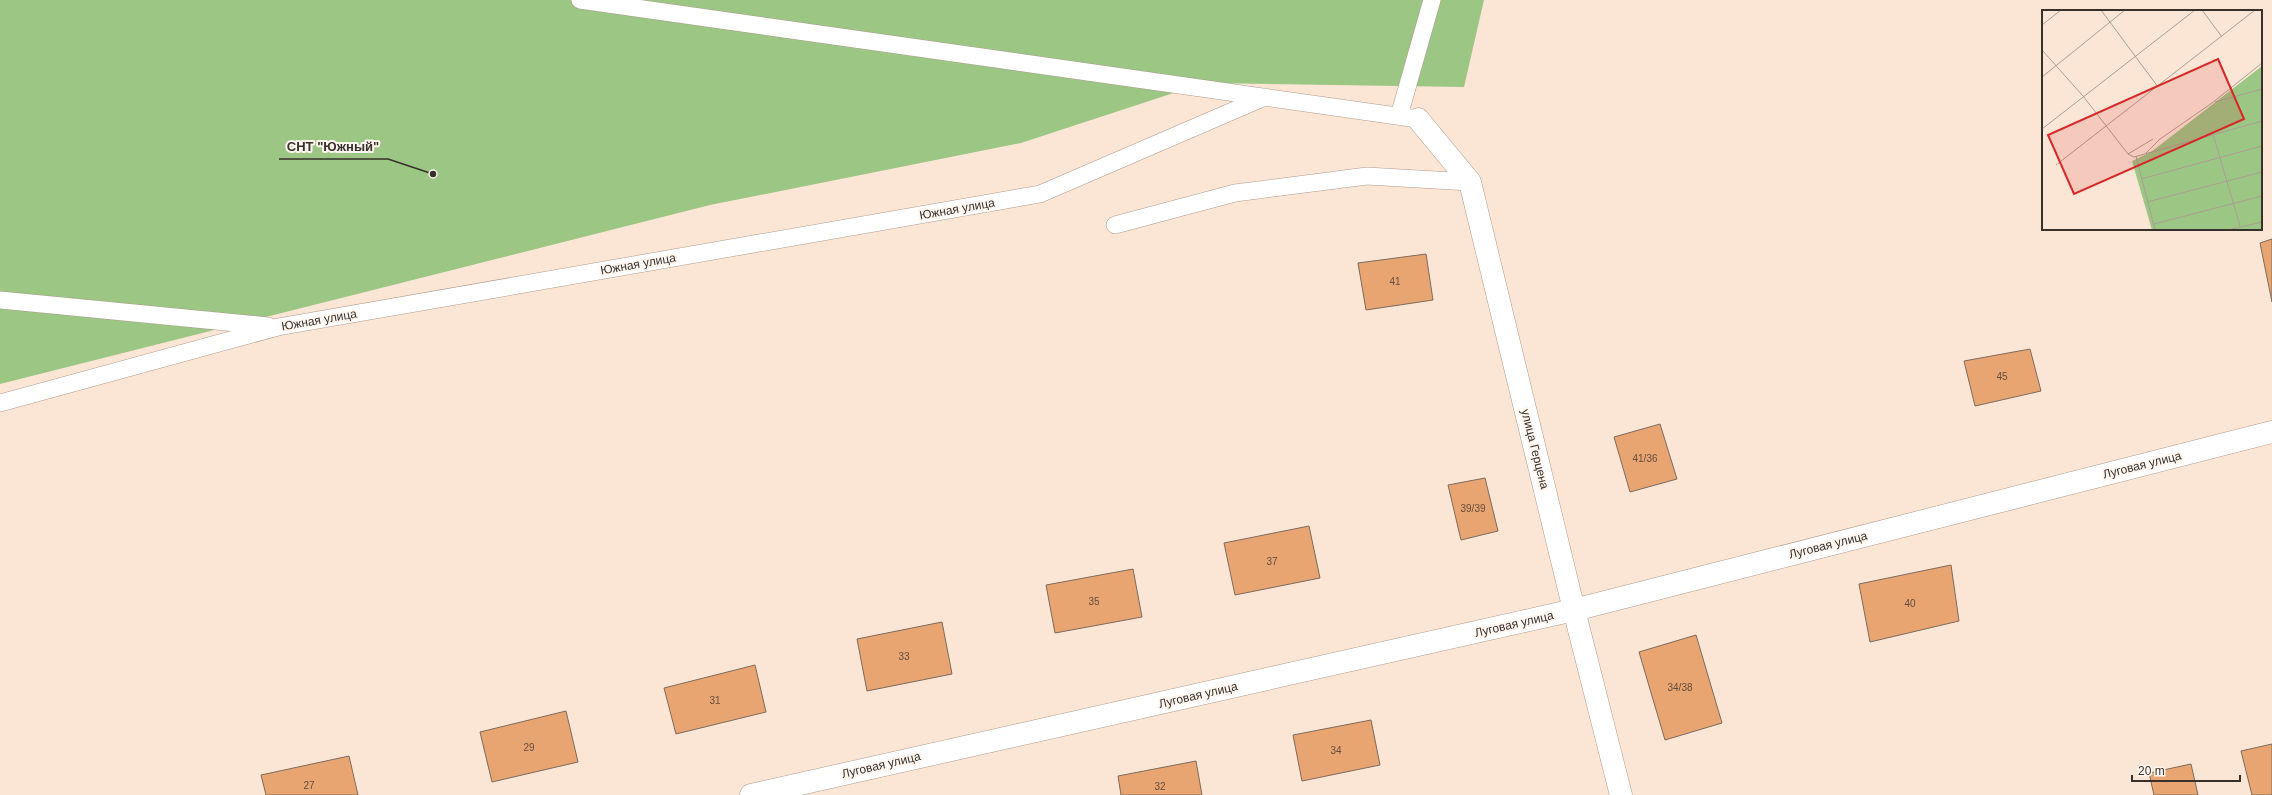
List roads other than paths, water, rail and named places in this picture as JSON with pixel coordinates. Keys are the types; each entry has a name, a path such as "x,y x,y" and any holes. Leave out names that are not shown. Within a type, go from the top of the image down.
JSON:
{"street":[{"name":"улица Герцена","path":"1408,118 1470,182 1574,610 1621,795"},
{"name":"Луговая улица","path":"751,795 798,790 1574,610 2272,432"}],"lane":[{"path":"580,0 1408,118 1432,0"},
{"name":"Южная улица","path":"0,403 278,327 1040,194 1265,97"},
{"path":"1115,225 1235,193 1367,176 1470,182"},
{"path":"0,300 278,327"}],"place":[{"name":"СНТ \"Южный\"","path":"433,174"}]}
